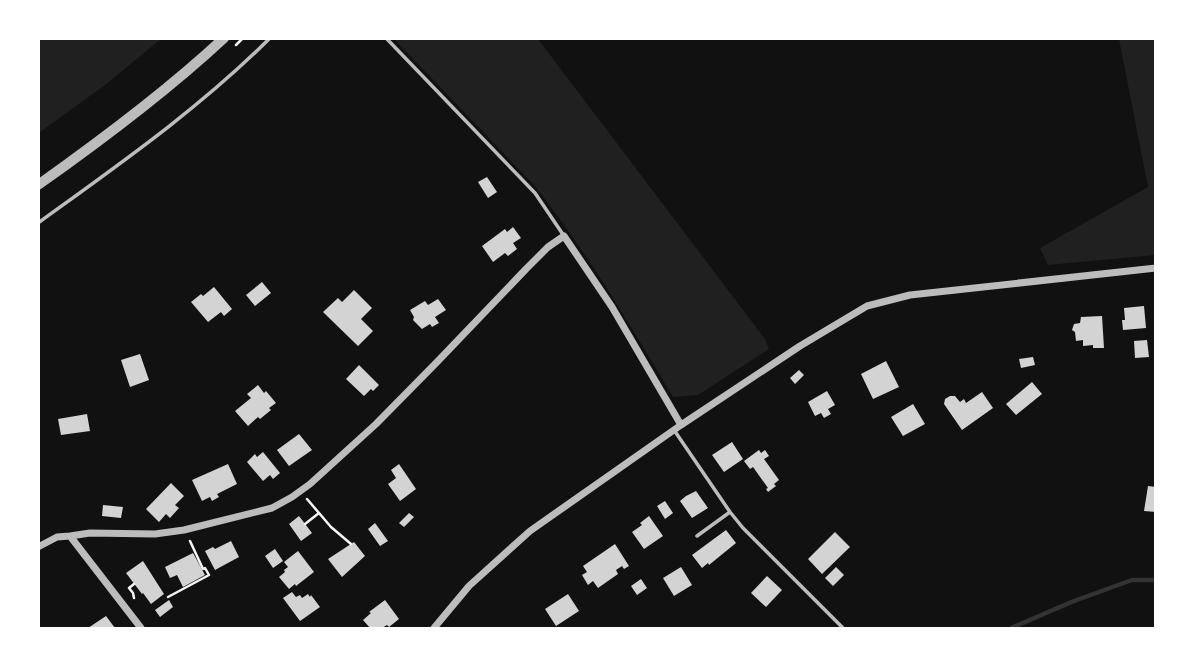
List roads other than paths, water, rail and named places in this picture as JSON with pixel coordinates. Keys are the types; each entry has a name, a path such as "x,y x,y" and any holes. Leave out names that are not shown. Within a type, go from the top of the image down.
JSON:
{"street":[{"path":"38,185 135,114 225,38"},
{"path":"38,547 57,537 90,533 155,534 184,530 272,508 301,491 376,424 548,247 564,236 612,307 678,428"},
{"path":"434,628 469,586 530,531 800,346 867,306 910,295 1156,268"},
{"path":"70,536 141,628"}],"lane":[{"path":"38,223 156,137 270,38"},
{"path":"386,38 535,193 564,236"},
{"path":"678,428 730,512 743,528 843,628"},
{"path":"696,536 730,512"}],"waterway":[{"path":"1011,628 1132,580 1156,580"}]}
